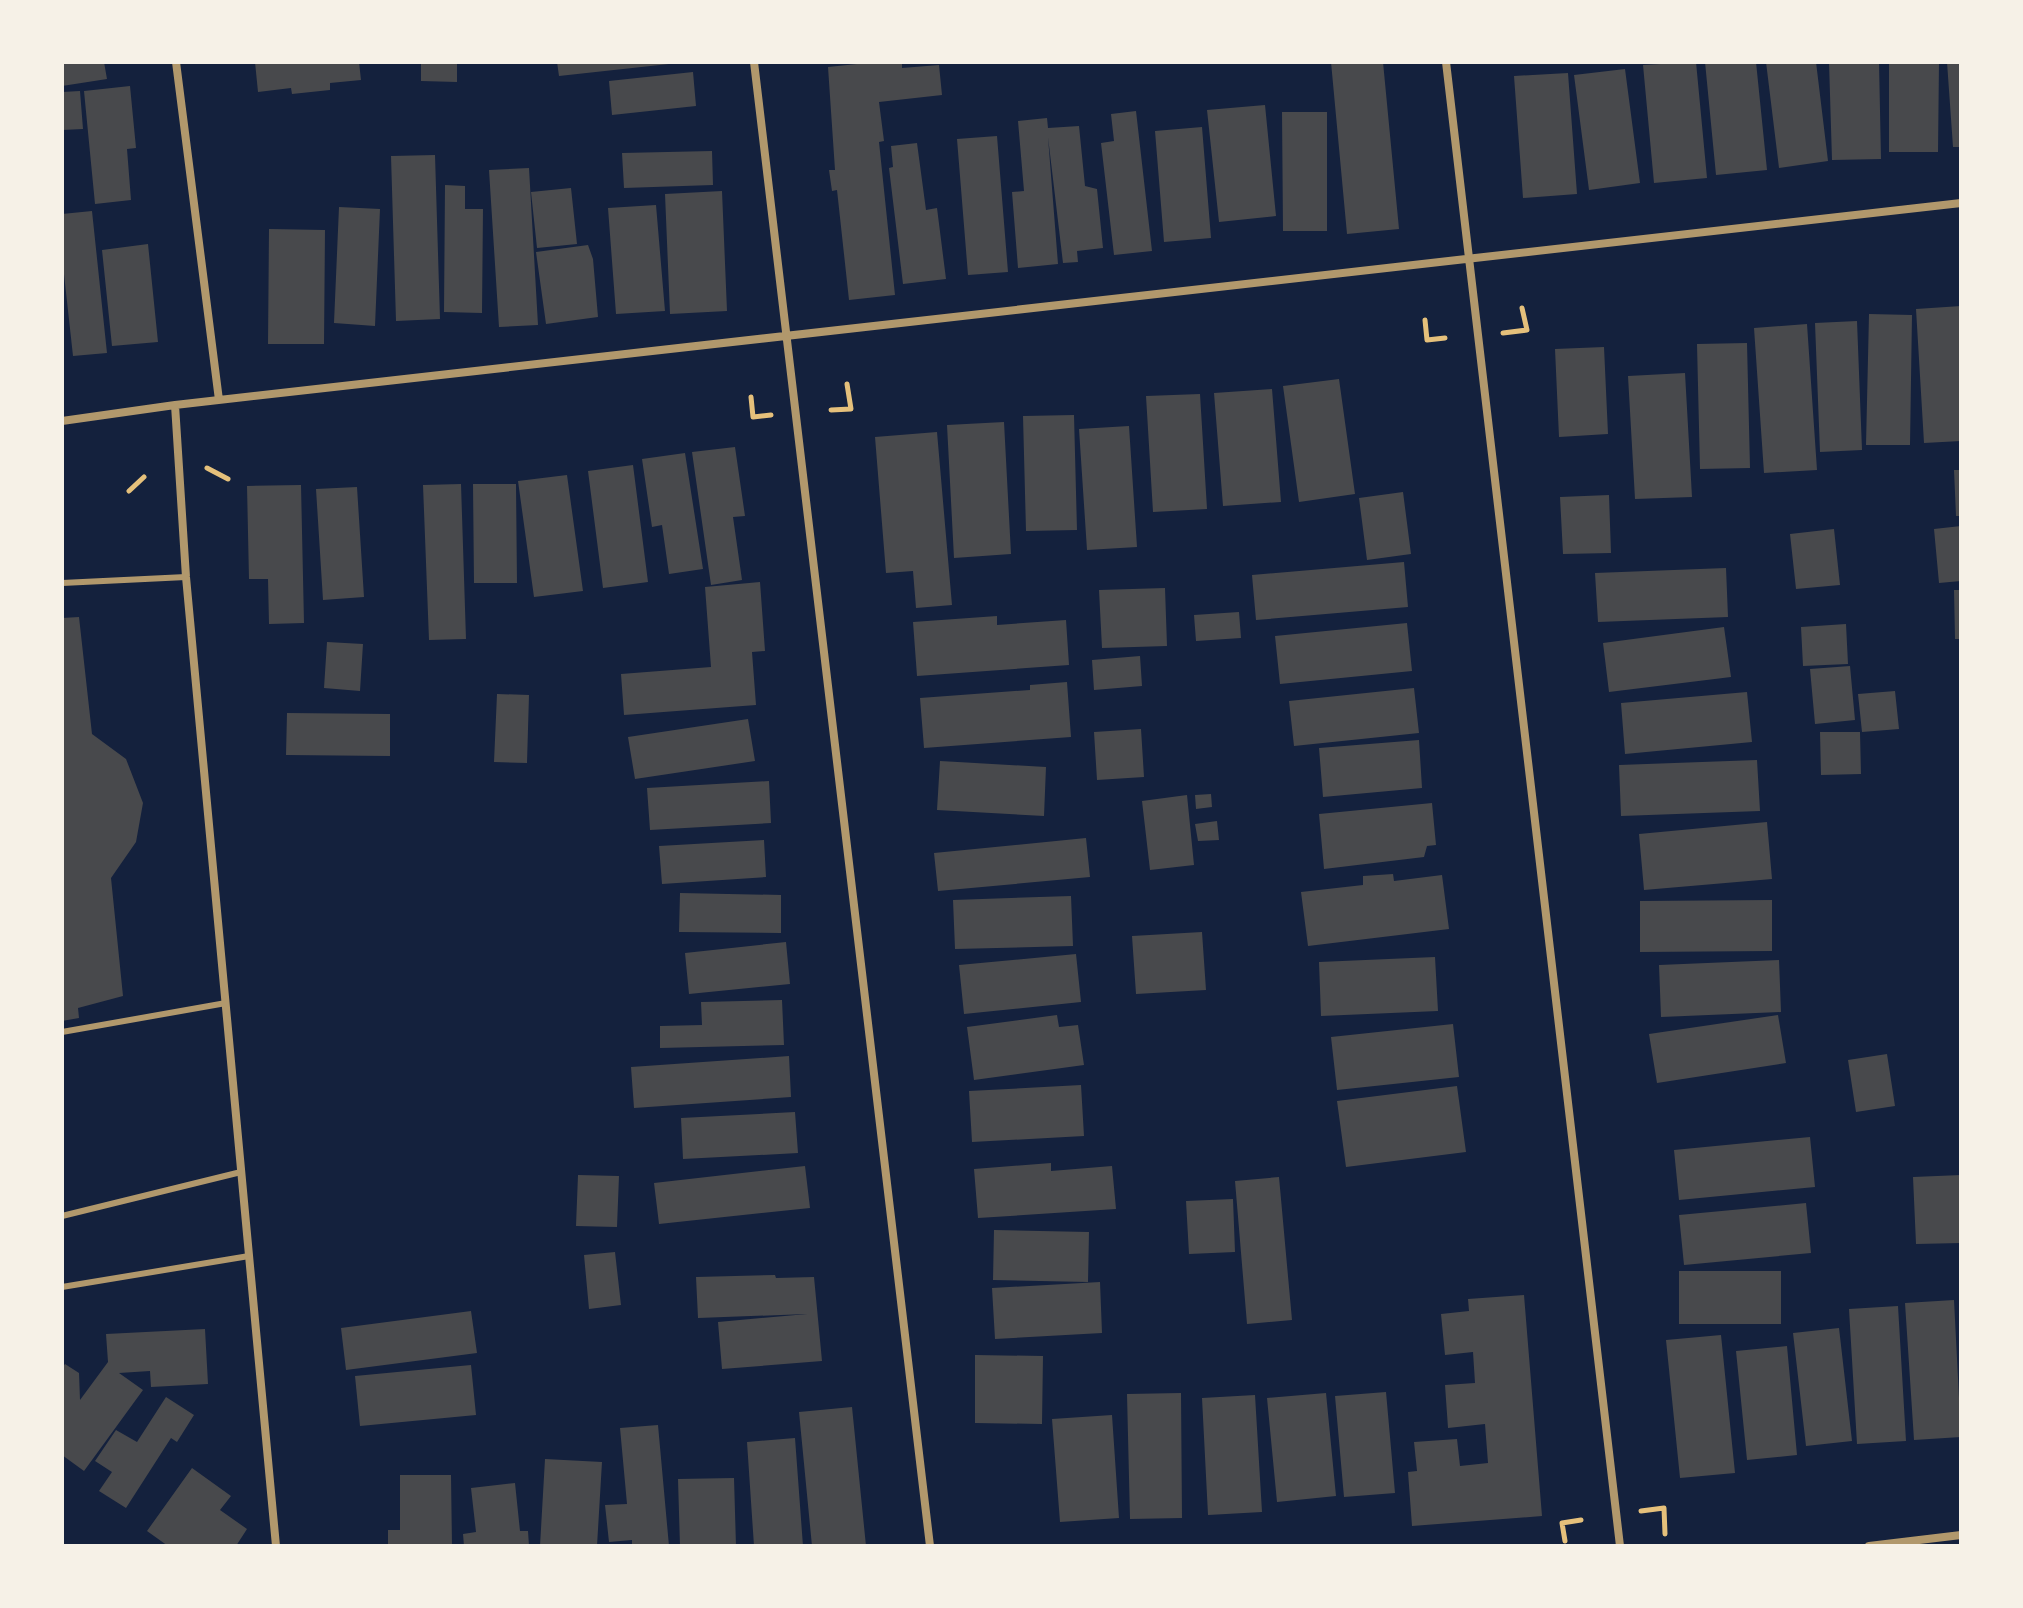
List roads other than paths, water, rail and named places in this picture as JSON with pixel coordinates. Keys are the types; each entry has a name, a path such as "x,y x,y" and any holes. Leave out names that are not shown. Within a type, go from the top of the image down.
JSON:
{"street":[{"path":"176,62 219,400"},
{"path":"754,62 930,1546"},
{"path":"1446,62 1620,1546"},
{"path":"62,421 175,405 1961,203"},
{"path":"175,405 186,577 276,1546"},
{"path":"1869,1546 1955,1539"}],"lane":[{"path":"62,583 186,577"},
{"path":"62,1032 226,1003"},
{"path":"62,1216 241,1172"},
{"path":"62,1287 249,1256"}]}
